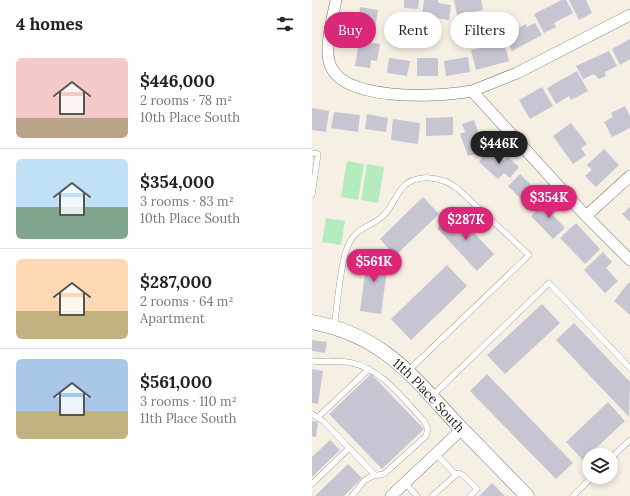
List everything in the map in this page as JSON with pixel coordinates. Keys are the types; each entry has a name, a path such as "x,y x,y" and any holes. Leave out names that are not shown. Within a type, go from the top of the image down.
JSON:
{"street":[{"path":"336,0 328,54 331,68 335,74 347,84 361,90 434,96 472,91 517,73 630,15"},
{"path":"472,91 586,216 630,260"},
{"path":"586,216 630,176"},
{"name":"11th Place South","path":"312,322 334,327 370,342 390,355 432,396 527,496"},
{"path":"391,496 462,429"}],"lane":[{"path":"312,153 318,154 312,194"},
{"path":"334,327 346,250 357,232 384,215 403,187 411,181 418,178 434,179 454,186 528,255 407,371"},
{"path":"432,396 549,283 630,368"},
{"path":"312,361 325,362 339,360 354,363 369,369 384,379 424,421 428,429 426,436 385,473 375,475 361,484 352,496"},
{"path":"369,369 315,415 375,475"},
{"path":"618,451 630,440"},
{"path":"312,484 349,448"},
{"path":"436,454 456,474 463,475 477,490 470,496"},
{"path":"432,496 456,474"},
{"path":"405,483 417,496"},
{"path":"576,495 586,484"}],"green space":[{"path":"347,161 364,164 358,200 341,197"},
{"path":"367,164 384,167 378,203 361,200"},
{"path":"326,218 345,221 341,245 322,242"}],"building":[{"path":"404,0 419,0 418,9 404,8"},
{"path":"424,0 438,0 438,3 451,5 449,20 442,19 442,12 422,12"},
{"path":"454,0 481,0 483,10 473,12 456,12"},
{"path":"562,0 566,0 573,13 554,23 556,27 544,33 534,14"},
{"path":"569,0 586,0 592,13 579,20"},
{"path":"360,7 378,10 376,23 376,12 359,12"},
{"path":"535,23 542,35 519,47 519,28 526,24 527,27"},
{"path":"630,39 630,59 620,65 612,49"},
{"path":"376,43 380,44 377,61 371,60 370,68 355,66 358,48 376,48"},
{"path":"479,48 506,48 509,61 476,70 471,50"},
{"path":"510,48 518,48 512,51"},
{"path":"609,51 617,66 605,72 606,76 599,79 594,74 583,79 576,66"},
{"path":"468,57 470,72 446,76 444,61"},
{"path":"389,58 410,61 407,76 387,73"},
{"path":"417,58 438,58 438,76 417,76"},
{"path":"577,71 588,91 571,100 569,96 556,104 547,88"},
{"path":"542,87 553,106 530,119 519,100"},
{"path":"625,106 630,116 630,128 612,137 604,122 613,117 611,113"},
{"path":"312,108 329,111 326,132 312,130"},
{"path":"334,112 360,115 358,132 331,128"},
{"path":"367,114 388,118 386,132 365,129"},
{"path":"453,117 453,135 426,136 426,118"},
{"path":"393,119 420,123 418,144 391,140"},
{"path":"474,120 485,151 468,156 460,134 465,132 462,124"},
{"path":"571,123 587,144 581,148 586,155 573,164 553,136"},
{"path":"491,148 504,160 507,156 519,167 510,178 504,173 498,179 479,162"},
{"path":"604,149 619,165 596,187 585,176 592,170 587,165"},
{"path":"520,174 543,197 531,209 508,186"},
{"path":"423,197 439,214 395,256 380,239"},
{"path":"549,198 559,208 553,215 565,228 553,239 531,216"},
{"path":"630,207 630,222 622,214"},
{"path":"454,212 494,254 477,271 437,228"},
{"path":"576,223 600,249 585,264 560,238"},
{"path":"368,252 389,255 381,314 360,311"},
{"path":"603,252 612,262 606,268 618,281 605,293 584,270"},
{"path":"447,265 467,286 411,340 391,319"},
{"path":"629,282 630,283 630,315 614,301"},
{"path":"542,304 560,323 505,374 487,355"},
{"path":"574,323 630,382 629,417 556,340"},
{"path":"312,340 327,342 325,353 312,351"},
{"path":"312,369 323,371 318,404 312,403"},
{"path":"371,374 424,429 382,469 329,414"},
{"path":"487,374 573,463 556,479 470,391"},
{"path":"608,402 625,421 596,448 582,448 582,459 566,442"},
{"path":"312,421 318,422 316,437 312,436"},
{"path":"330,440 340,450 312,477 312,457"},
{"path":"348,464 362,478 344,496 315,496"},
{"path":"492,483 505,496 479,496"}]}
